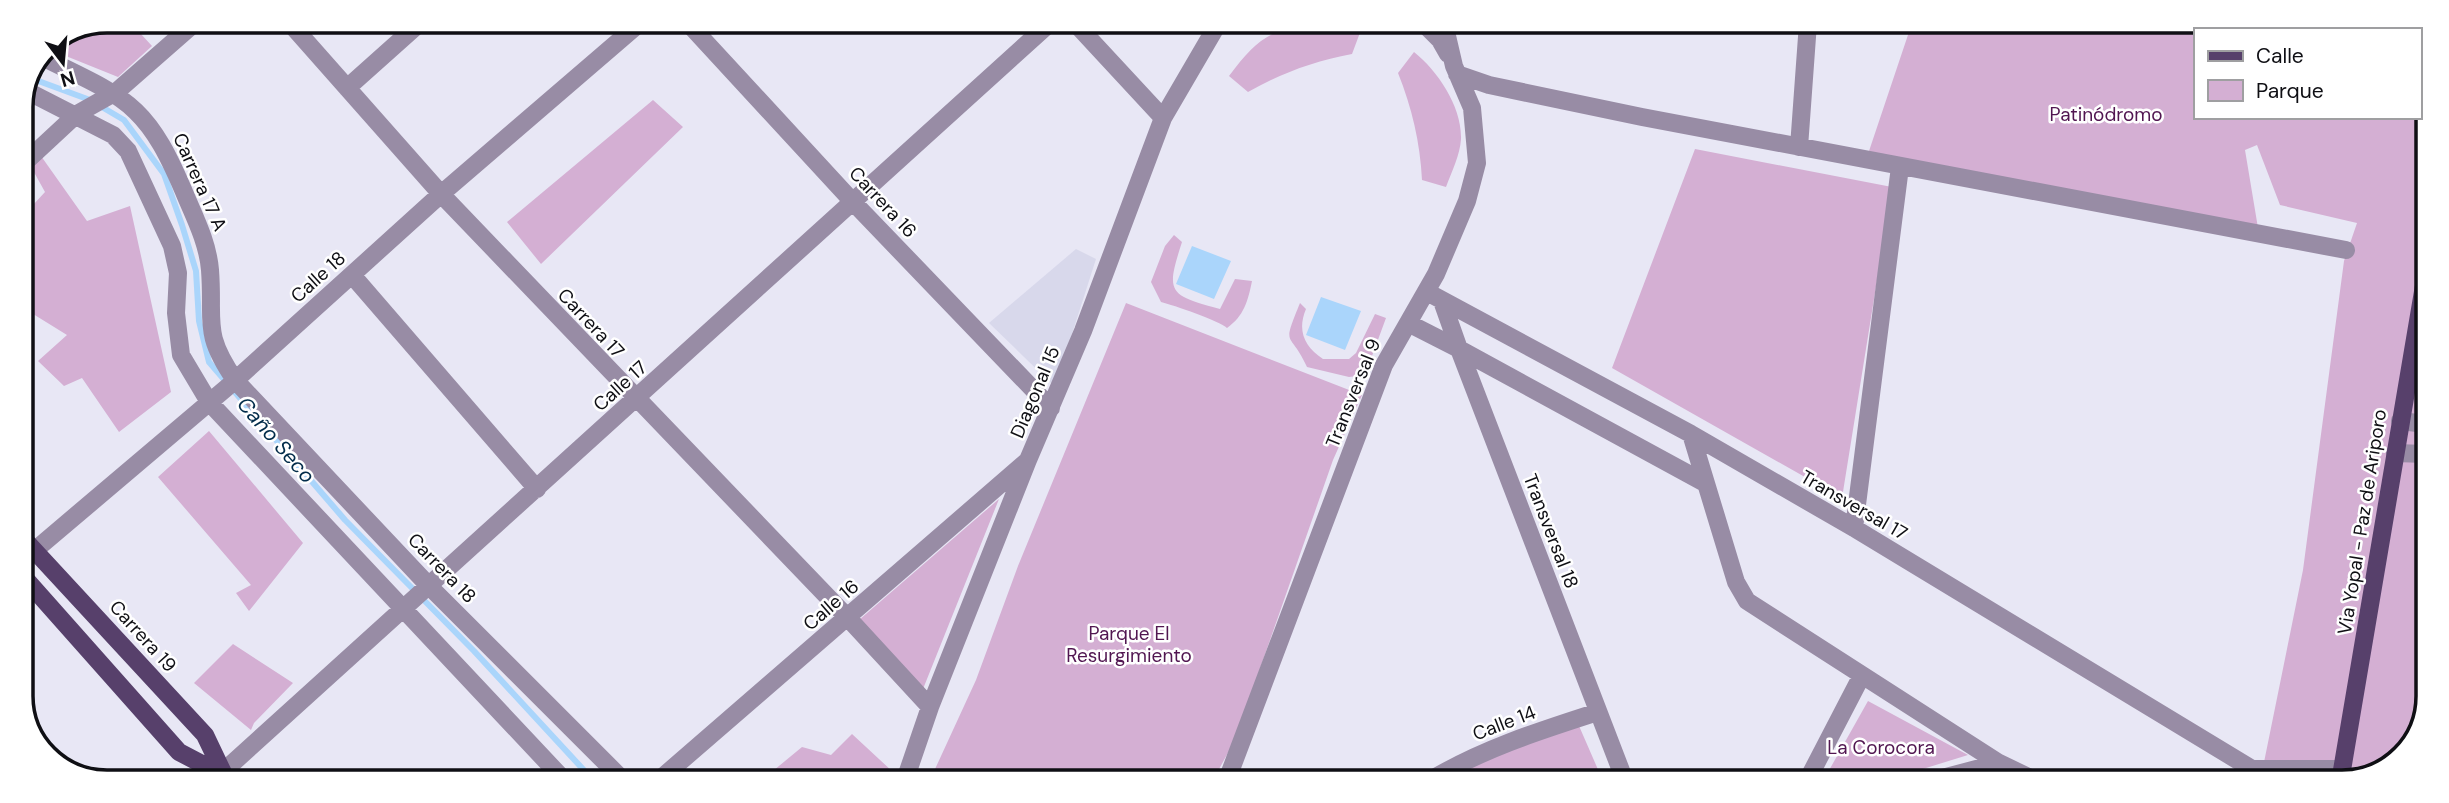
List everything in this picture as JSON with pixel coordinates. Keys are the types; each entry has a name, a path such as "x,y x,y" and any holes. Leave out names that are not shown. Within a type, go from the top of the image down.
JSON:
{"main road":[{"name":"Via Yopal - Paz de Ariporo","path":"2342,770 2416,328"},
{"name":"Carrera 19","path":"35,549 205,735 218,770"},
{"path":"33,588 179,752 209,770"}],"street":[{"path":"33,155 81,111 111,95 183,33"},
{"name":"Carrera 17","path":"299,33 441,194 930,707"},
{"path":"347,88 409,33"},
{"name":"Calle 18","path":"35,549 233,382 441,194 627,33"},
{"name":"Carrera 16","path":"697,33 853,202 1051,408"},
{"name":"Calle 17","path":"229,770 1039,33"},
{"path":"1084,33 1163,118"},
{"name":"Diagonal 15","path":"908,770 930,707 1028,460 1083,331 1163,118 1215,33"},
{"path":"1433,33 1440,40 1456,70 1501,88 1900,167 2346,250"},
{"name":"Transversal 9","path":"1231,770 1384,365 1408,323 1434,297 1477,163 1472,108 1456,70 1447,33"},
{"path":"1799,147 1807,33"},
{"name":"Carrera 17 A","path":"50,61 145,117 167,151 205,242 210,270 209,329 218,356 233,382"},
{"path":"35,95 81,111 113,135 128,151 172,246 178,273 176,313 181,355 211,400 555,770"},
{"path":"1854,528 1900,167"},
{"path":"352,275 537,489"},
{"name":"Transversal 18","path":"1434,297 1459,349 1621,770"},
{"name":"Transversal 17","path":"1434,297 1691,434 1854,528 2247,770"},
{"path":"1408,323 1705,483"},
{"name":"Carrera 18","path":"233,382 428,589 614,770"},
{"path":"2399,421 2416,423"},
{"path":"1691,434 1736,582 1747,601 1861,677 2014,770"},
{"path":"2395,453 2416,454"},
{"name":"Calle 16","path":"671,770 1028,460"},
{"path":"1813,770 1861,677"},
{"name":"Calle 14","path":"1448,770 1524,736 1598,712"},
{"path":"1973,770 1999,763"}],"shaded area":[{"path":"1076,249 1096,259 1055,387 989,323"}],"green space":[{"path":"140,33 152,46 118,77 58,53 79,39 93,35"},
{"path":"1275,33 1360,33 1352,54 1298,68 1248,92 1229,76 1249,52"},
{"name":"Patinódromo","path":"1909,33 2194,33 2194,119 2416,119 2416,696 2410,724 2403,737 2387,755 2366,766 2342,770 2262,770 2303,570 2344,261 2357,223 2280,205 2257,145 2245,150 2259,234 1866,160"},
{"path":"1414,52 1440,79 1453,102 1460,127 1460,145 1446,187 1422,180 1414,125 1398,73"},
{"path":"653,100 683,127 541,264 507,222"},
{"path":"1695,149 1892,187 1842,498 1612,368"},
{"path":"41,156 87,221 130,206 171,392 119,432 82,378 64,386 38,361 67,335 33,314 33,205 45,192 33,170 33,163"},
{"path":"1174,235 1182,242 1173,281 1180,295 1220,309 1235,279 1252,281 1244,307 1238,318 1227,328 1206,317 1161,302 1151,282 1165,246"},
{"name":"Parque El Resurgimiento","path":"1126,303 1362,395 1333,460 1235,740 1218,770 935,770 976,680 1018,566"},
{"path":"1300,303 1306,309 1302,324 1304,337 1311,349 1323,359 1349,359 1356,353 1375,314 1386,318 1365,375 1349,377 1307,367 1289,334"},
{"path":"209,431 303,543 249,611 236,593 251,585 158,477"},
{"path":"999,499 923,689 859,620"},
{"path":"233,644 293,683 254,723 251,730 194,683"},
{"name":"La Corocora","path":"1868,701 1968,755 1920,770 1829,770"},
{"path":"1576,719 1598,770 1456,770"},
{"path":"852,734 891,770 774,770 802,747 831,755"}],"water":[{"path":"1192,246 1231,261 1214,299 1176,284"},
{"path":"1321,297 1361,311 1345,350 1306,335"}],"waterway":[{"name":"Caño Seco","path":"38,81 90,100 124,120 164,174 182,225 196,271 199,321 209,362 345,520 474,651 584,770"}]}
